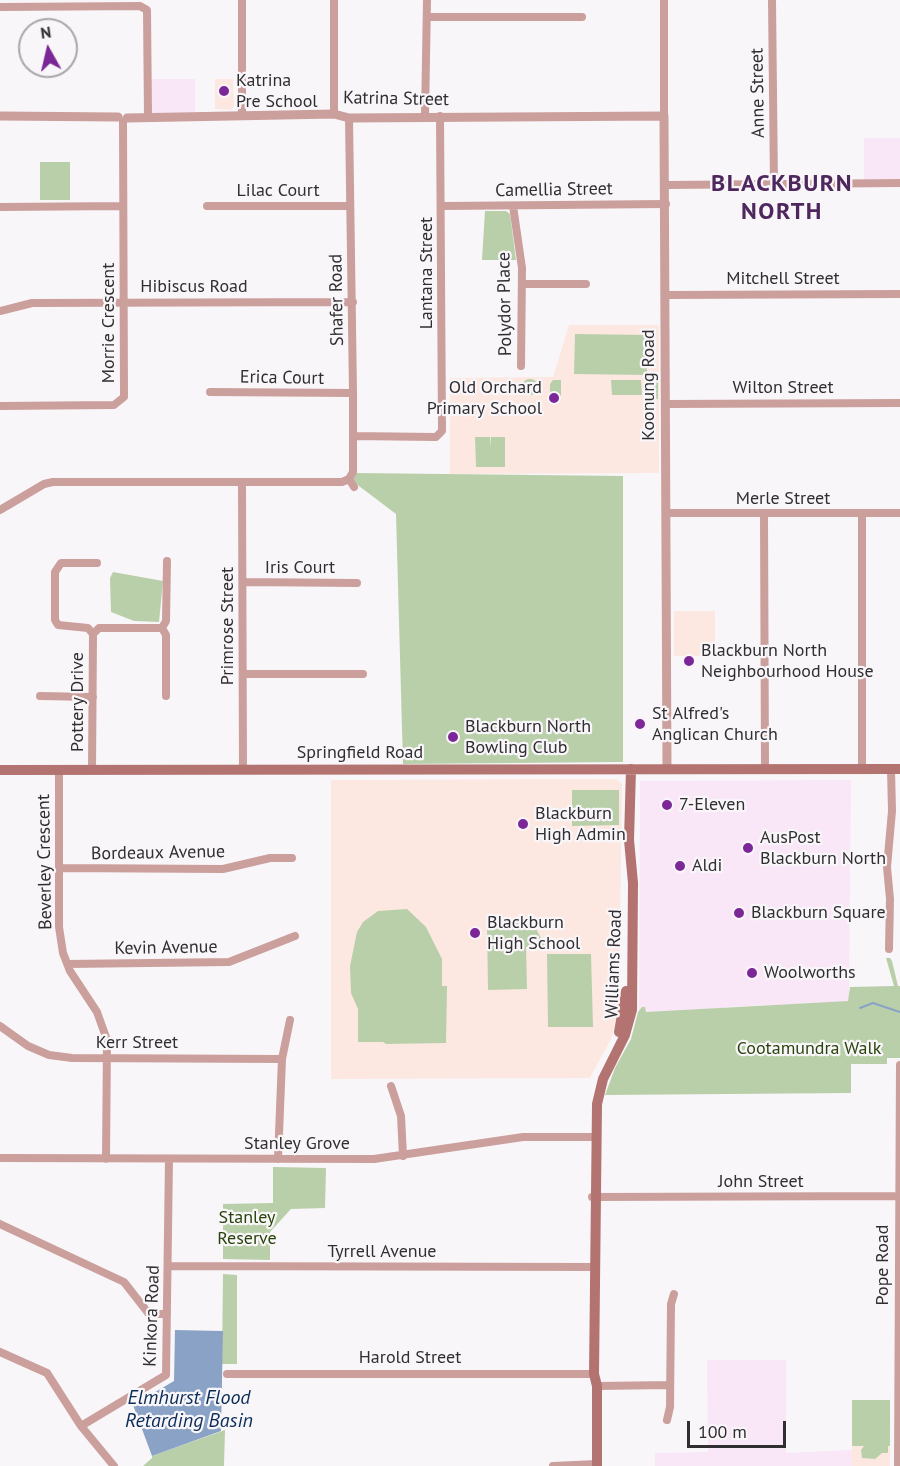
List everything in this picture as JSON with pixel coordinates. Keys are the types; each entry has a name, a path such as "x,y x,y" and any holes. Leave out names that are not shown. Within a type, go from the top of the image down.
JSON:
{"main road":[{"name":"Williams Road","path":"597,1465 597,1386 594,1374 596,1364 594,1157 596,1092 622,1023 626,996 629,956 631,769"},
{"name":"Springfield Road","path":"0,770 896,770"}],"street":[{"path":"242,0 242,116"},
{"path":"334,0 334,114"},
{"path":"426,116 427,0"},
{"name":"Koonung Road","path":"664,0 667,769"},
{"name":"Anne Street","path":"772,0 774,185"},
{"path":"0,7 140,6 147,10 148,116"},
{"path":"427,17 582,17"},
{"name":"Katrina Street","path":"0,116 123,119 148,116 334,114 349,118 664,116"},
{"name":"Lantana Street","path":"353,436 436,437 442,431 443,206 440,116"},
{"name":"Shafer Road","path":"349,118 353,302 353,472 349,479"},
{"name":"Morrie Crescent","path":"0,406 114,405 124,397 123,119"},
{"path":"666,185 900,183"},
{"name":"Camellia Street","path":"443,206 666,204"},
{"path":"0,207 123,206"},
{"name":"Lilac Court","path":"207,206 350,206"},
{"name":"Polydor Place","path":"513,206 523,284 521,366"},
{"path":"523,284 586,284"},
{"name":"Mitchell Street","path":"666,295 900,294"},
{"name":"Hibiscus Road","path":"0,310 32,303 353,302"},
{"name":"Erica Court","path":"210,392 353,393"},
{"name":"Wilton Street","path":"666,404 900,403"},
{"path":"0,510 44,484 53,482 342,482 349,479 354,487"},
{"name":"Primrose Street","path":"242,483 243,770"},
{"name":"Merle Street","path":"666,513 764,515 900,513"},
{"path":"862,514 862,770"},
{"path":"764,515 765,770"},
{"path":"166,696 166,635 162,627 166,621 167,561"},
{"path":"93,634 84,627 64,627 55,620 55,572 61,563 97,563"},
{"name":"Iris Court","path":"243,582 357,583"},
{"name":"Pottery Drive","path":"92,770 93,634 99,628 162,627"},
{"path":"243,674 363,674"},
{"path":"40,696 93,697"},
{"name":"Beverley Crescent","path":"59,770 59,927 68,964 104,1025 107,1057 106,1159"},
{"path":"889,949 890,899 887,867 896,770"},
{"name":"Bordeaux Avenue","path":"59,868 223,870 270,858 292,858"},
{"path":"890,899 900,898"},
{"name":"Kevin Avenue","path":"68,964 229,962 295,936"},
{"path":"278,1159 282,1059 290,1020"},
{"name":"Kerr Street","path":"0,1026 28,1046 49,1055 282,1059"},
{"name":"Pope Road","path":"898,1466 900,1065"},
{"path":"391,1086 401,1116 403,1156"},
{"name":"Stanley Grove","path":"0,1158 374,1159 523,1137 595,1137"},
{"name":"Kinkora Road","path":"81,1426 163,1379 166,1375 169,1159"},
{"name":"John Street","path":"595,1201 623,1197 898,1196"},
{"path":"0,1224 124,1282 149,1314 167,1314"},
{"name":"Tyrrell Avenue","path":"168,1266 595,1267"},
{"path":"667,1420 671,1304 674,1294"},
{"path":"0,1352 47,1373 81,1426 114,1466"},
{"name":"Harold Street","path":"227,1374 594,1374"},
{"path":"597,1386 669,1385"},
{"path":"553,1466 597,1465"}],"shaded area":[{"path":"151,79 195,79 195,113 151,113"},
{"name":"Katrina Pre School","path":"215,79 233,79 234,106 231,110 215,109"},
{"path":"864,138 900,138 900,179 864,179"},
{"name":"Old Orchard Primary School","path":"569,325 659,325 659,473 450,474 450,378 553,377"},
{"path":"674,611 715,611 715,656 674,656"},
{"name":"Blackburn High School","path":"617,779 622,784 619,1004 612,1037 590,1078 331,1079 331,780"},
{"name":"Blackburn Square","path":"851,780 849,1002 724,1007 724,1010 639,1015 640,781"},
{"path":"707,1360 786,1360 786,1453 852,1450 852,1466 655,1466 655,1453 708,1452"},
{"path":"852,1446 890,1446 890,1466 852,1466"}],"green space":[{"path":"40,162 70,162 70,200 40,200"},
{"path":"485,211 506,211 510,214 516,260 482,260"},
{"path":"575,334 647,335 647,375 574,374"},
{"path":"527,379 533,379 538,387 536,393 527,395 522,390 522,384"},
{"path":"553,380 561,380 561,396 550,397 550,384"},
{"path":"611,380 641,380 642,395 612,395"},
{"path":"647,380 658,380 658,399 647,399"},
{"path":"475,437 490,437 490,447 491,437 505,437 505,467 476,467"},
{"path":"356,473 623,476 623,762 403,764 396,514 351,480"},
{"path":"113,572 163,581 159,622 134,621 111,612 110,578"},
{"path":"572,790 619,790 619,825 572,826"},
{"path":"407,909 426,927 442,959 442,986 447,986 446,1043 358,1042 358,1009 351,993 350,966 357,932 363,922 378,911"},
{"path":"487,923 533,923 545,946 526,947 527,989 488,990"},
{"path":"547,954 591,954 593,1027 548,1027"},
{"name":"Cootamundra Walk","path":"886,958 892,961 898,986 900,986 900,1058 887,1058 887,1064 851,1064 851,1093 605,1095 615,1068 631,1039 638,1012 642,1007 645,1007 646,1012 848,1001 850,987 894,986"},
{"name":"Stanley Reserve","path":"273,1167 326,1168 325,1208 291,1209 270,1232 270,1260 223,1259 223,1204 273,1203"},
{"path":"223,1274 237,1275 237,1364 222,1364"},
{"path":"852,1400 890,1400 888,1453 882,1453 875,1459 862,1458 861,1450 864,1446 852,1446"},
{"path":"225,1430 224,1466 143,1466 152,1456"}],"water":[{"name":"Elmhurst Flood Retarding Basin","path":"175,1330 223,1331 221,1431 152,1456 133,1405 174,1381"}],"waterway":[{"path":"860,1008 873,1003 900,1012"}],"place":[{"name":"Katrina Pre School","path":"224,91"},
{"name":"Old Orchard Primary School","path":"554,398"},
{"name":"Blackburn North Neighbourhood House","path":"689,661"},
{"name":"St Alfred's Anglican Church","path":"640,724"},
{"name":"Blackburn North Bowling Club","path":"453,737"},
{"name":"7-Eleven","path":"667,805"},
{"name":"Blackburn High Admin","path":"523,824"},
{"name":"AusPost Blackburn North","path":"748,848"},
{"name":"Aldi","path":"680,866"},
{"name":"Blackburn Square","path":"739,913"},
{"name":"Blackburn High School","path":"475,933"},
{"name":"Woolworths","path":"752,973"}],"district":[{"name":"BLACKBURN NORTH","path":"782,198"}]}
